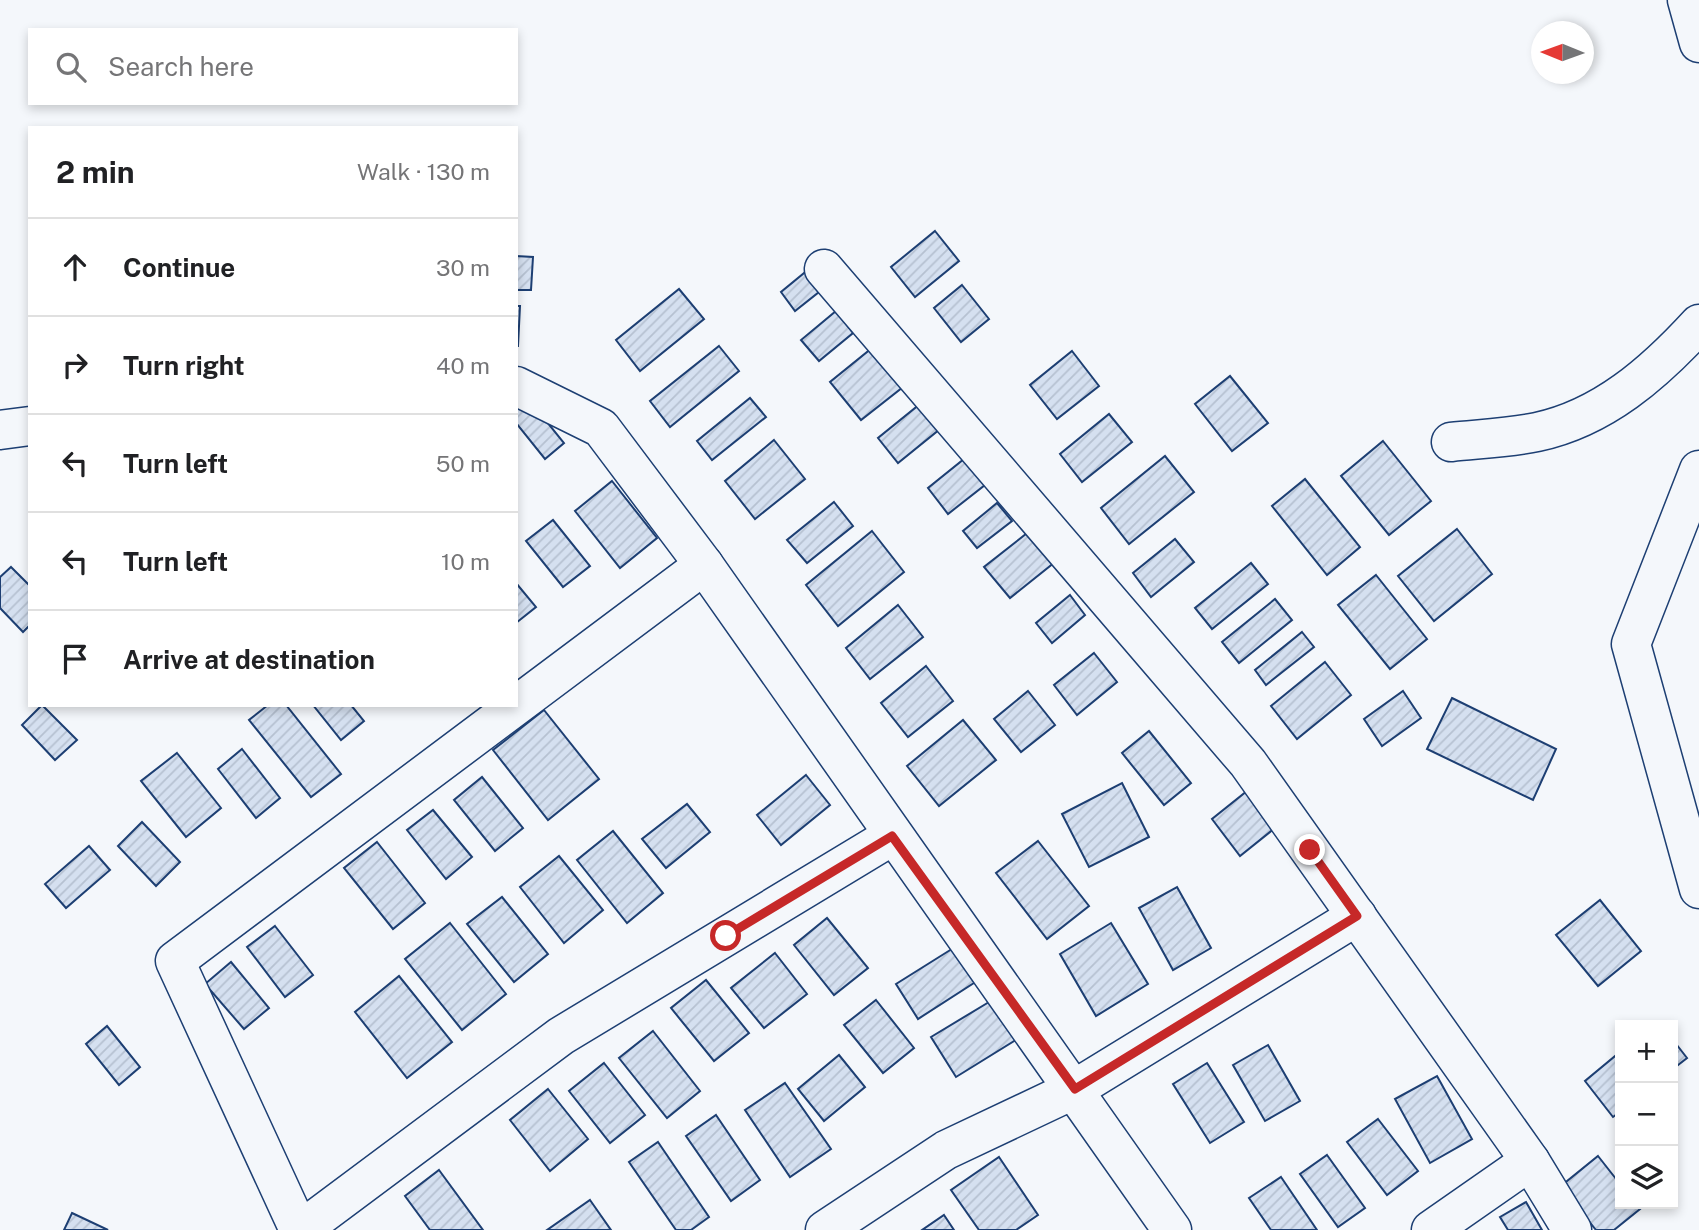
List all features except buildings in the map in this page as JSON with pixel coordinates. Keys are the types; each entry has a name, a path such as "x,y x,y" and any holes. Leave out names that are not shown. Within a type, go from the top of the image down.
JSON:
{"street":[{"path":"1687,0 1699,43"},
{"path":"824,269 1248,763 1530,1161 1572,1230"},
{"path":"1451,442 1538,432 1609,405 1663,363 1699,324"},
{"path":"518,387 601,428 704,565 892,836 1075,1089 1172,1230"},
{"path":"0,430 28,426"},
{"path":"1699,470 1631,644 1699,889"},
{"path":"518,704 704,565"},
{"path":"514,707 175,961 300,1230 561,1036 892,836"},
{"path":"824,1230 946,1150 1075,1089 1357,916"},
{"path":"1431,1230 1530,1161"}],"route":[{"path":"726,936 892,836 1075,1089 1357,916 1310,850"}]}
